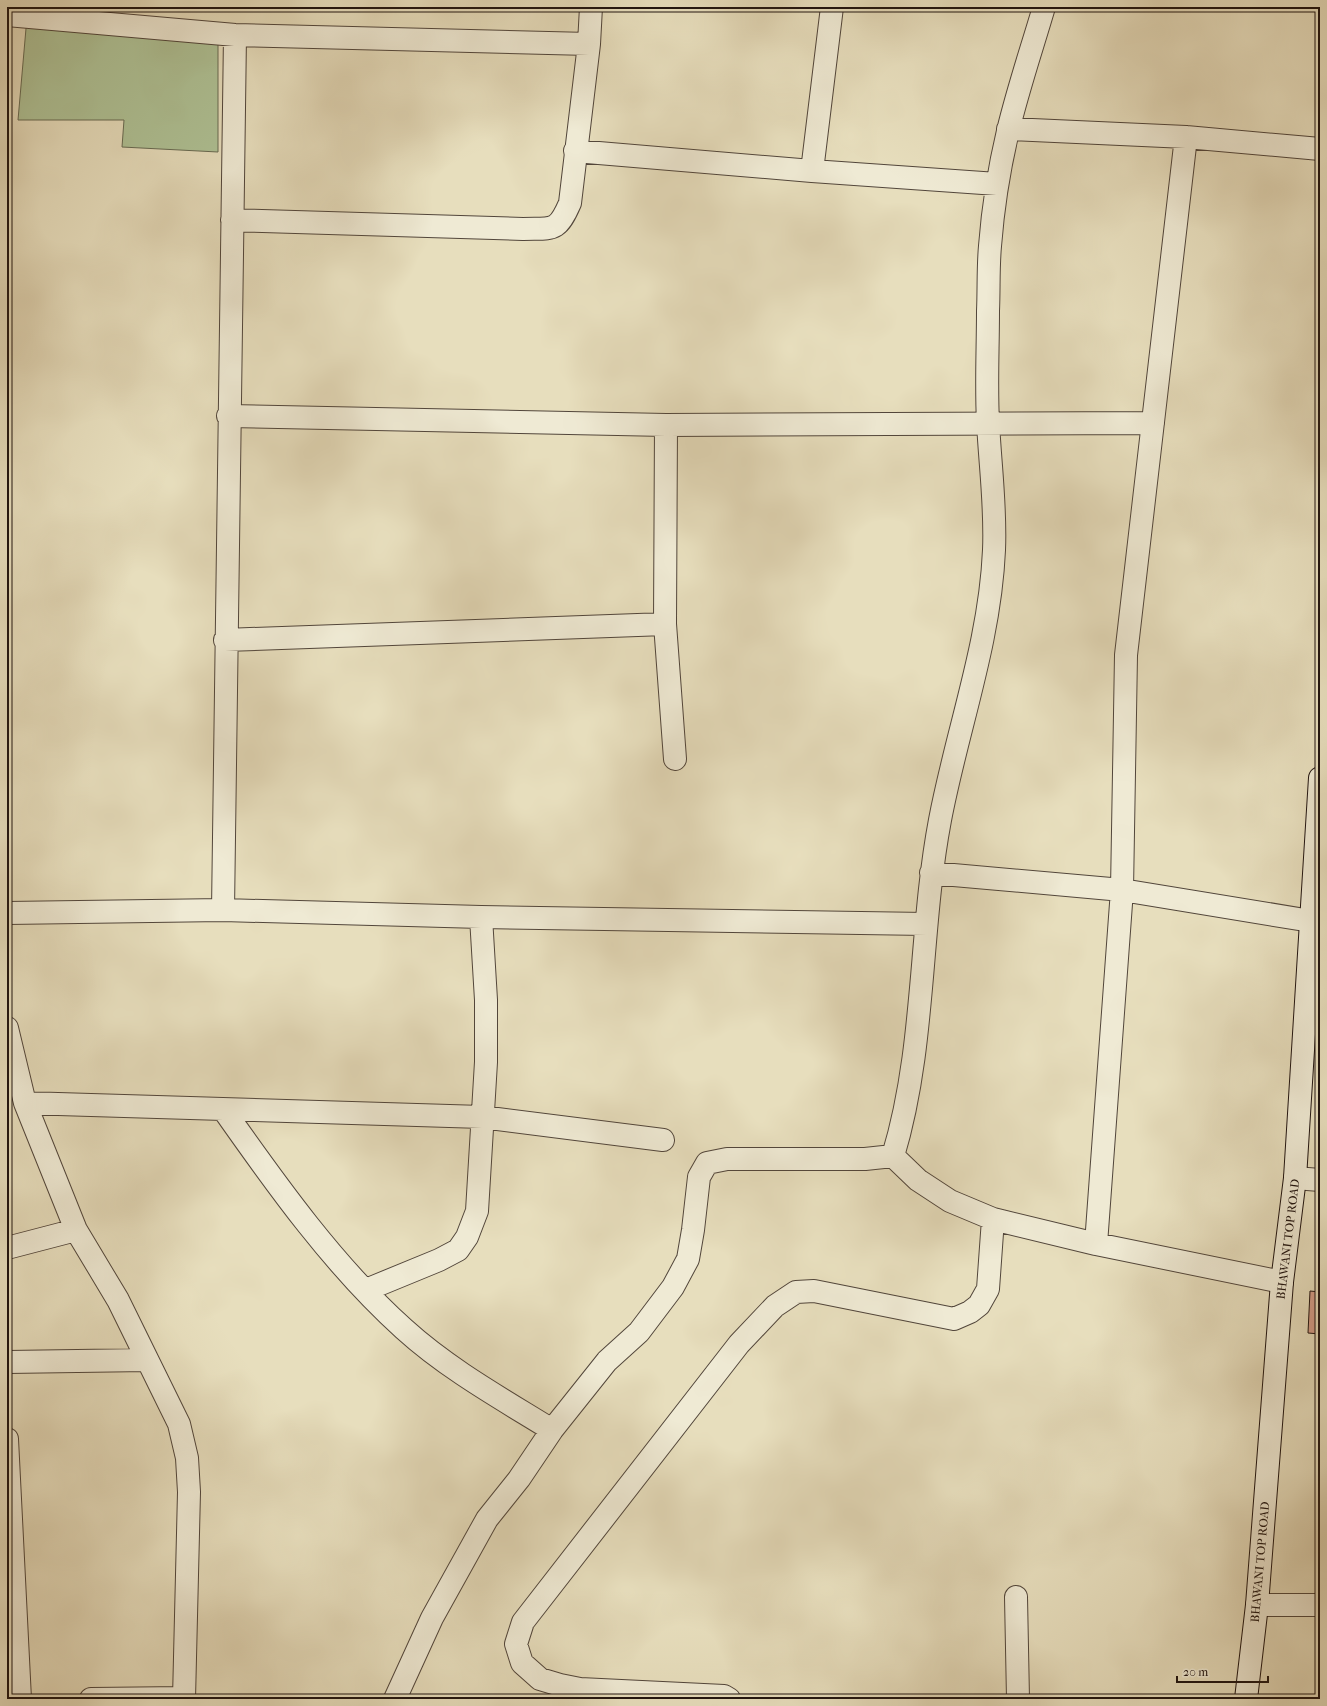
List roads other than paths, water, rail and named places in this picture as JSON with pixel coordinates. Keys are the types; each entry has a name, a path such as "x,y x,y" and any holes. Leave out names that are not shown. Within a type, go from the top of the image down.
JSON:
{"street":[{"path":"232,220 523,229 551,228 562,220 570,203 575,151 589,44 591,7"},
{"path":"812,171 832,7"},
{"path":"893,1156 901,1129 911,1075 918,1017 931,873 940,818 989,610 994,554 995,515 988,422 987,373 990,249 997,184 1008,129 1044,7"},
{"path":"7,15 235,35 589,44"},
{"path":"223,910 228,416 235,35"},
{"path":"1008,129 1186,137 1320,149"},
{"path":"1096,1244 1122,890 1126,655 1186,137"},
{"path":"575,151 812,171 997,184"},
{"path":"228,416 666,425 988,422 1153,423"},
{"path":"666,425 665,624 675,759"},
{"path":"225,640 665,624"},
{"name":"BHAWANI TOP ROAD","path":"1246,1699 1256,1605 1282,1282 1295,1178 1320,778"},
{"path":"931,873 1122,890 1311,921"},
{"path":"7,913 223,910 481,917 926,924"},
{"path":"366,1290 439,1260 458,1250 467,1237 477,1211 486,1062 486,1000 481,917"},
{"path":"7,1028 25,1103 76,1230 118,1300 166,1395 179,1424 187,1458 189,1500 184,1698 91,1699"},
{"path":"25,1103 482,1117 663,1140"},
{"path":"223,1109 268,1173 344,1268 405,1330 435,1354 475,1382 552,1430"},
{"path":"396,1699 432,1618 487,1519 519,1479 552,1430 607,1361 639,1332 673,1288 688,1259 699,1177 707,1163 727,1158 865,1158 893,1156 918,1180 950,1201 993,1219 1096,1244 1282,1282"},
{"path":"1295,1178 1320,1180"},
{"path":"729,1699 724,1696 580,1689 560,1685 540,1679 522,1663 516,1644 523,1622 739,1344 775,1306 796,1292 814,1291 954,1319 970,1312 979,1304 988,1290 993,1219"},
{"path":"7,1248 76,1230"},
{"path":"7,1362 147,1360"},
{"path":"7,1439 20,1699"},
{"path":"1016,1597 1018,1699"},
{"path":"1256,1605 1320,1605"}]}
